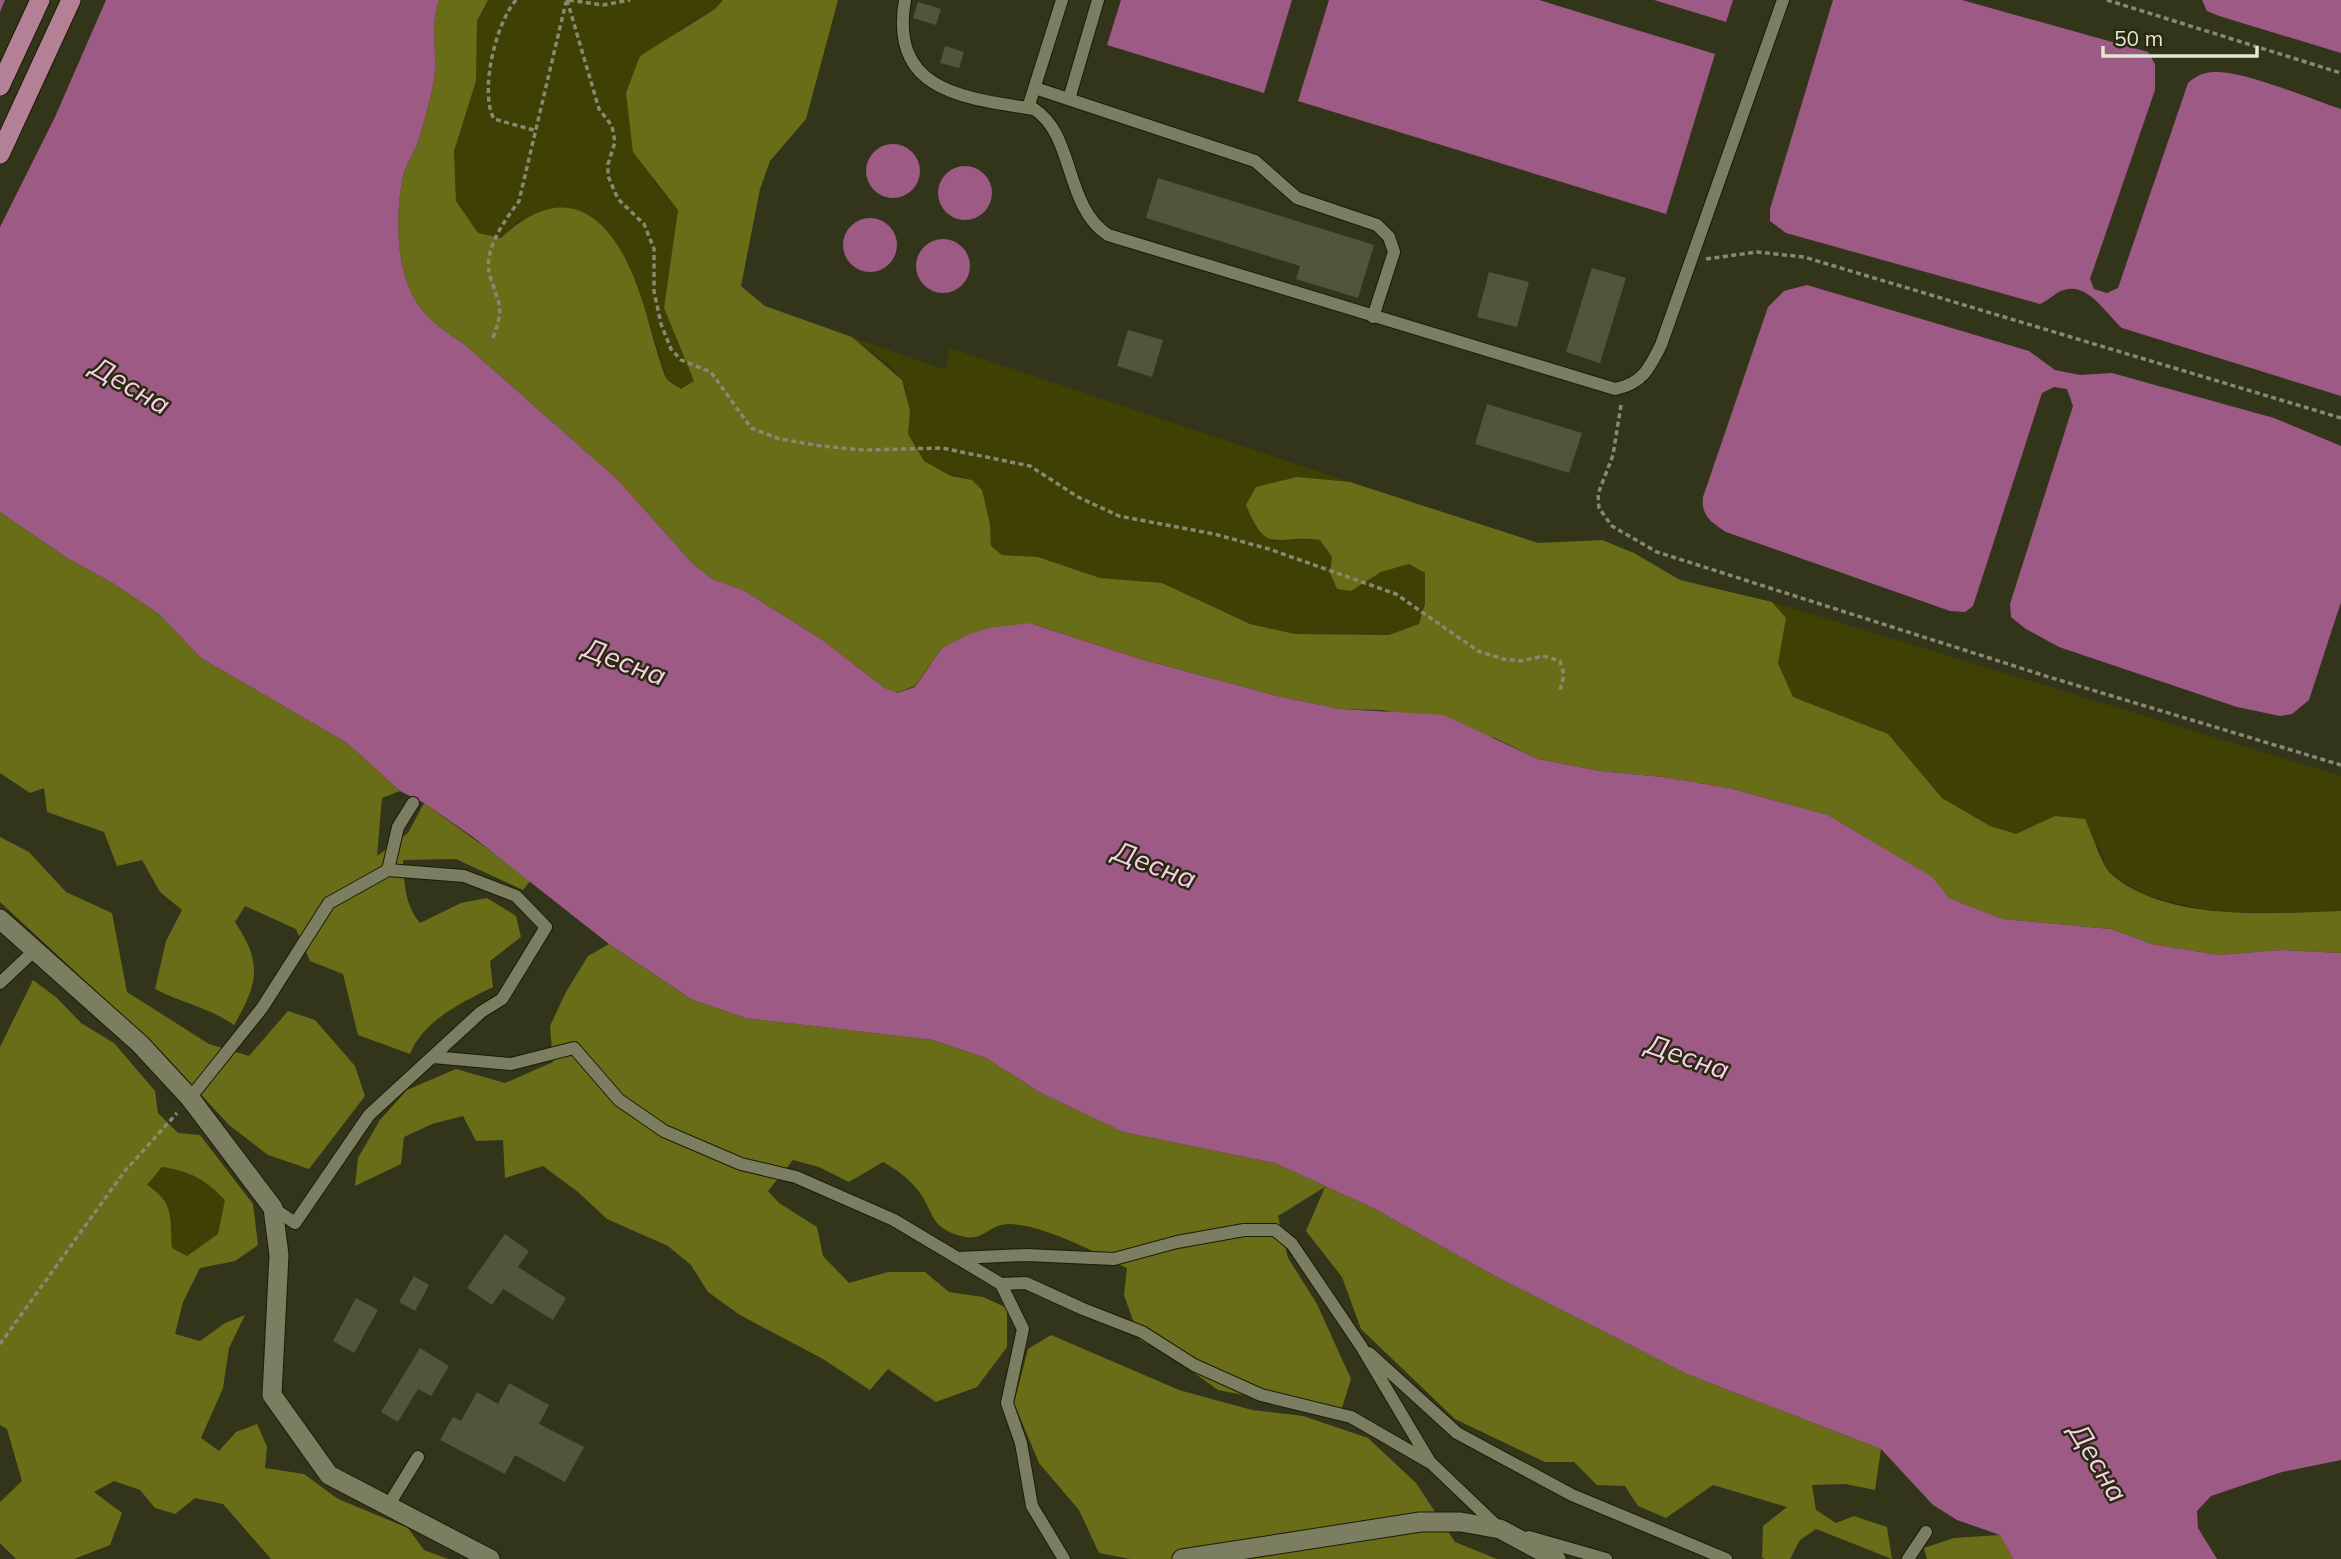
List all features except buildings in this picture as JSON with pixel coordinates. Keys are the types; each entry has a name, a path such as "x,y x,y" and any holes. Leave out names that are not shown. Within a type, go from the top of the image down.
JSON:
{"main road":[{"path":"0,86 40,0"},
{"path":"0,154 71,0"}],"street":[{"path":"0,919 140,1044 190,1098 273,1208 279,1255 271,1395 329,1475 490,1559"},
{"path":"1182,1559 1420,1522 1461,1522 1500,1530 1556,1559"}],"lane":[{"path":"905,0 901,22 906,54 916,70 947,90 1028,108 1044,116 1054,130 1077,196 1097,228 1108,235 1606,387 1631,386 1650,368 1694,253 1783,0"},
{"path":"1028,108 1062,0"},
{"path":"1069,99 1098,0"},
{"path":"1035,88 1255,161 1297,198 1377,225 1390,237 1394,252 1373,317"},
{"path":"388,870 398,827 413,803"},
{"path":"190,1098 262,1008 329,904 388,870 464,876 516,896 546,928 502,999 481,1012 369,1115 295,1223 273,1208"},
{"path":"0,983 34,951"},
{"path":"433,1057 511,1064 574,1048 619,1100 664,1131 741,1164 796,1177 894,1220 1001,1284 1023,1329 1007,1403 1021,1443 1032,1506 1064,1559"},
{"path":"958,1258 1026,1255 1114,1259 1177,1242 1244,1230 1275,1230 1292,1244 1361,1346 1430,1462"},
{"path":"1001,1284 1026,1283 1142,1332 1195,1364 1261,1395 1350,1417 1430,1462 1500,1530 1606,1559"},
{"path":"1361,1346 1457,1433 1572,1495 1726,1559"},
{"path":"388,1506 418,1457"},
{"path":"1908,1559 1926,1532"}],"path":[{"path":"516,0 503,14 487,89 489,108 494,119 537,131"},
{"path":"493,338 500,312 499,293 489,274 489,261 501,225 519,201 568,0"},
{"path":"568,0 603,5 630,0"},
{"path":"568,0 599,109 612,126 615,142 608,164 608,176 618,199 644,224 654,249 654,291 661,324 671,349 681,360 711,372 751,428 780,439 821,446 864,450 942,448 1030,466 1078,497 1119,516 1214,534 1269,548 1396,594 1478,650 1503,659 1522,661 1543,656 1560,662 1564,675 1560,690"},
{"path":"2107,0 2341,73"},
{"path":"1694,253 1710,260 1757,253 1804,257 2341,418"},
{"path":"1623,387 1613,455 1598,494 1599,508 1612,526 1657,552 2049,677 2341,765"},
{"path":"0,1344 124,1172 190,1098"}],"shaded area":[{"path":"439,0 488,0 477,21 476,81 454,151 456,201 478,233 501,238 526,219 549,209 570,208 588,215 605,228 619,247 631,271 665,374 668,380 681,389 694,381 664,308 678,210 633,152 626,93 640,56 715,9 723,0 838,0 806,119 770,161 760,189 741,286 765,306 852,337 902,380 910,411 908,434 924,461 951,476 972,480 982,490 990,524 991,546 1002,555 1038,557 1100,578 1162,583 1250,624 1295,634 1389,635 1419,624 1425,604 1425,573 1409,564 1381,572 1351,591 1337,589 1330,573 1332,557 1320,540 1274,540 1260,532 1246,505 1256,487 1297,477 1350,482 1538,543 1602,540 1634,553 1680,580 1772,602 1786,618 1778,663 1793,697 1888,734 1942,798 1990,826 2016,834 2055,816 2085,819 2110,873 2133,889 2189,908 2252,913 2341,911 2341,953 2281,950 2219,955 2152,944 2111,929 2003,919 1949,898 1931,877 1828,815 1729,788 1663,777 1600,771 1538,759 1495,738 1383,710 1341,709 1281,697 1140,659 1031,623 941,649 915,686 896,693 883,687 824,641 743,590 712,579 693,564 618,480 464,344 434,322 419,306 405,277 401,260 398,225 400,191 406,167 418,142 433,85 435,21"},
{"path":"488,0 723,0 715,9 680,28 652,180 678,210 664,308 694,381 681,389 667,379 641,296 622,254 522,218 501,238 478,233 456,201 454,151 476,81 477,21"},
{"path":"852,337 945,370 950,348 1350,482 1297,477 1256,487 1271,542 1298,537 1320,540 1332,557 1330,573 1351,591 1381,572 1409,564 1425,573 1425,604 1419,624 1390,635 1295,634 1250,624 1162,583 1100,578 1038,557 1002,555 991,546 990,524 972,480 942,471 918,453 908,435 907,394 902,380 887,363"},
{"path":"0,512 67,558 111,582 159,614 201,658 347,743 400,791 382,798 377,856 408,833 424,803 531,880 523,890 456,859 403,860 408,901 420,923 461,903 487,898 516,916 521,937 490,961 493,987 434,1022 416,1042 410,1054 358,1035 343,974 310,961 296,929 245,906 235,922 250,950 254,973 248,997 234,1025 215,1014 155,989 166,941 182,910 160,892 142,860 117,866 104,832 47,812 44,788 30,793 0,773"},
{"path":"1772,602 2341,776 2341,911 2269,913 2206,910 2143,895 2108,871 2098,844 2029,828 2016,834 1990,826 1942,798 1888,734 1793,697 1778,663 1786,618"},
{"path":"0,837 29,852 66,892 112,913 127,992 209,1044 249,1056 288,1011 315,1020 355,1066 365,1096 309,1169 268,1155 229,1125 161,1051 0,902"},
{"path":"609,944 691,999 745,1018 933,1040 986,1058 1041,1093 1123,1132 1275,1163 1373,1208 1495,1276 1687,1374 1881,1449 1875,1490 1845,1484 1812,1485 1816,1510 1836,1523 1854,1516 1887,1527 1892,1559 1816,1529 1800,1540 1790,1559 1762,1558 1763,1526 1787,1507 1713,1485 1666,1518 1638,1506 1625,1486 1597,1485 1574,1462 1545,1462 1455,1419 1361,1329 1342,1277 1306,1231 1325,1187 1278,1216 1288,1258 1317,1304 1351,1379 1340,1414 1218,1390 1171,1356 1140,1340 1124,1295 1127,1268 1065,1239 1030,1227 1001,1225 978,1236 957,1235 937,1223 912,1183 883,1162 849,1182 819,1167 793,1160 768,1191 779,1203 817,1227 823,1256 849,1283 888,1272 925,1272 949,1292 983,1297 1007,1308 1007,1347 977,1387 936,1402 888,1369 870,1390 823,1359 740,1315 708,1292 691,1265 668,1246 607,1219 578,1192 543,1166 505,1178 503,1140 476,1141 463,1116 432,1124 404,1137 401,1164 355,1186 358,1158 380,1120 407,1090 456,1069 505,1083 553,1062 550,1026 566,992 588,956"},
{"path":"33,980 57,998 81,1023 114,1043 155,1091 158,1113 178,1133 200,1135 253,1204 258,1245 235,1261 200,1268 183,1302 175,1334 200,1341 225,1323 245,1315 229,1348 223,1388 201,1438 219,1451 236,1432 257,1424 267,1447 265,1468 304,1474 338,1499 408,1528 424,1550 448,1559 271,1559 223,1504 195,1498 175,1514 155,1508 140,1490 114,1481 94,1492 122,1513 110,1545 74,1559 16,1559 0,1543 0,1502 22,1481 7,1429 0,1425 0,1047","holes":["162,1167 197,1177 225,1200 218,1234 187,1256 172,1248 171,1220 167,1205 147,1185"]},
{"path":"162,1167 197,1177 226,1200 218,1234 187,1256 172,1249 170,1212 163,1198 147,1185"},
{"path":"1051,1335 1179,1390 1252,1410 1303,1416 1368,1438 1416,1483 1455,1542 1497,1559 1130,1559 1099,1553 1079,1510 1039,1463 1014,1403 1028,1349"},
{"path":"2000,1535 2013,1559 1927,1559 1924,1548 1954,1538"}],"water":[{"name":"Десна","path":"0,0 439,0 435,21 433,85 418,142 406,167 400,191 398,225 401,260 405,277 419,306 434,322 464,344 618,480 693,564 712,579 743,590 824,641 883,687 897,693 915,687 941,649 967,635 990,628 1030,623 1140,659 1281,697 1341,709 1444,715 1538,759 1600,771 1663,777 1729,788 1828,815 1932,877 1949,898 2003,919 2111,929 2152,944 2219,955 2281,950 2341,953 2341,1460 2282,1472 2211,1496 2197,1511 2198,1528 2217,1559 2013,1559 2000,1535 1957,1520 1933,1505 1881,1449 1687,1374 1495,1276 1373,1208 1275,1163 1123,1132 1041,1093 986,1058 933,1040 745,1018 691,999 609,944 473,837 424,803 400,791 347,743 201,658 159,614 111,582 67,558 0,512"},
{"path":"1121,0 1292,0 1264,93 1107,45"},
{"path":"1329,0 1539,0 1715,54 1666,214 1298,101"},
{"path":"1654,0 1733,0 1726,22"},
{"path":"1833,0 1962,0 2148,52 2155,64 2155,90 2090,279 2094,289 2107,293 2118,288 2188,83 2202,74 2226,73 2277,86 2341,109 2341,396 2122,328 2096,301 2081,291 2064,290 2040,304 1786,233 1770,221 1770,209"},
{"path":"2202,0 2341,0 2341,53 2219,16 2207,11"},
{"path":"893,144 912,152 920,171 912,190 893,198 874,190 866,171 874,152"},
{"path":"965,166 984,174 992,193 984,212 965,220 946,212 938,193 946,174"},
{"path":"870,218 889,226 897,245 889,264 870,272 851,264 843,245 851,226"},
{"path":"943,239 962,247 970,266 962,285 943,293 924,285 916,266 924,247"},
{"path":"1807,285 2029,351 2055,370 2080,375 2112,373 2274,418 2341,446 2341,602 2309,700 2292,714 2280,716 2237,707 2059,647 2026,629 2011,617 2010,604 2073,406 2067,389 2054,387 2042,393 1973,606 1965,612 1950,611 1726,532 1712,522 1705,514 1703,497 1768,307 1784,291"}],"pier":[{"path":"5,0 106,0 55,117 0,227 0,12"}]}
